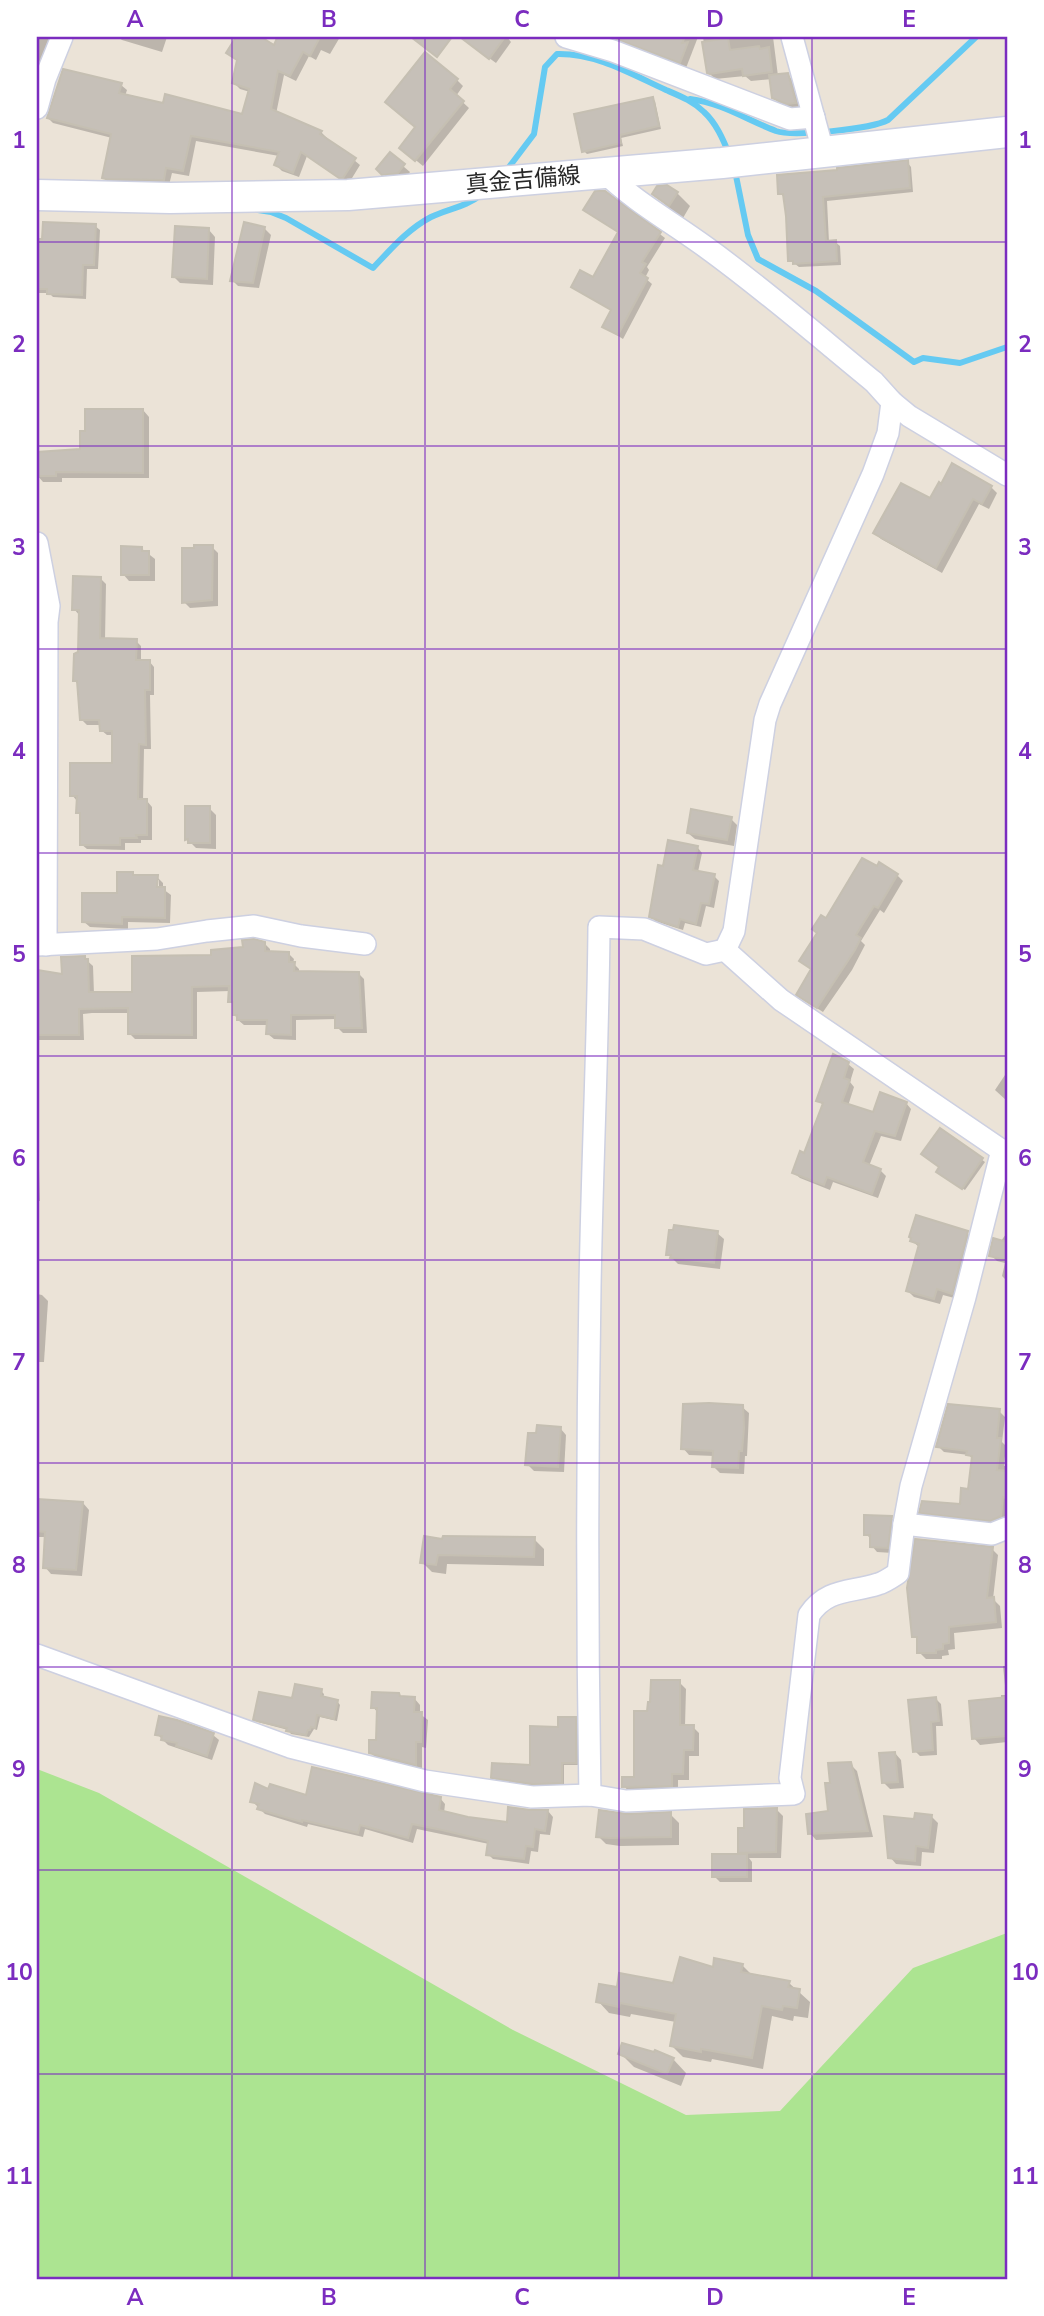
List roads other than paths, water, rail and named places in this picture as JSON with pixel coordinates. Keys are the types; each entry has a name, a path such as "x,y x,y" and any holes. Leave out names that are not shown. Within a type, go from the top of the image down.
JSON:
{"main road":[{"name":"真金吉備線","path":"37,195 170,198 348,195 734,162 818,132 1007,132"}],"street":[{"path":"37,108 62,37"},
{"path":"566,37 612,51 818,132"},
{"path":"792,37 818,132"},
{"path":"604,172 621,189 747,279 874,382 909,416 1007,475"},
{"path":"724,950 734,930 768,712 873,474 888,433 892,402"},
{"path":"37,543 49,606 42,622 42,945 158,939 254,926 301,936 365,944"},
{"path":"590,1795 587,1461 599,927 644,929 706,954 724,950"},
{"path":"37,1655 290,1747 425,1781 532,1797 590,1795 626,1801 794,1794 790,1778 809,1615 817,1603 834,1594 881,1584 898,1573 911,1486 1005,1152 781,1000 724,950"},
{"path":"904,1524 992,1534 1007,1528"}],"waterway":[{"path":"690,99 713,104 785,133 814,133 866,126 888,120 976,37"},
{"path":"506,171 534,134 545,67 557,54 599,61 691,102 712,121 729,154"},
{"path":"735,171 748,235 758,259 816,291 914,362 923,358 960,363 1007,347"},
{"path":"258,210 286,218 373,268 415,227 481,195"}]}
